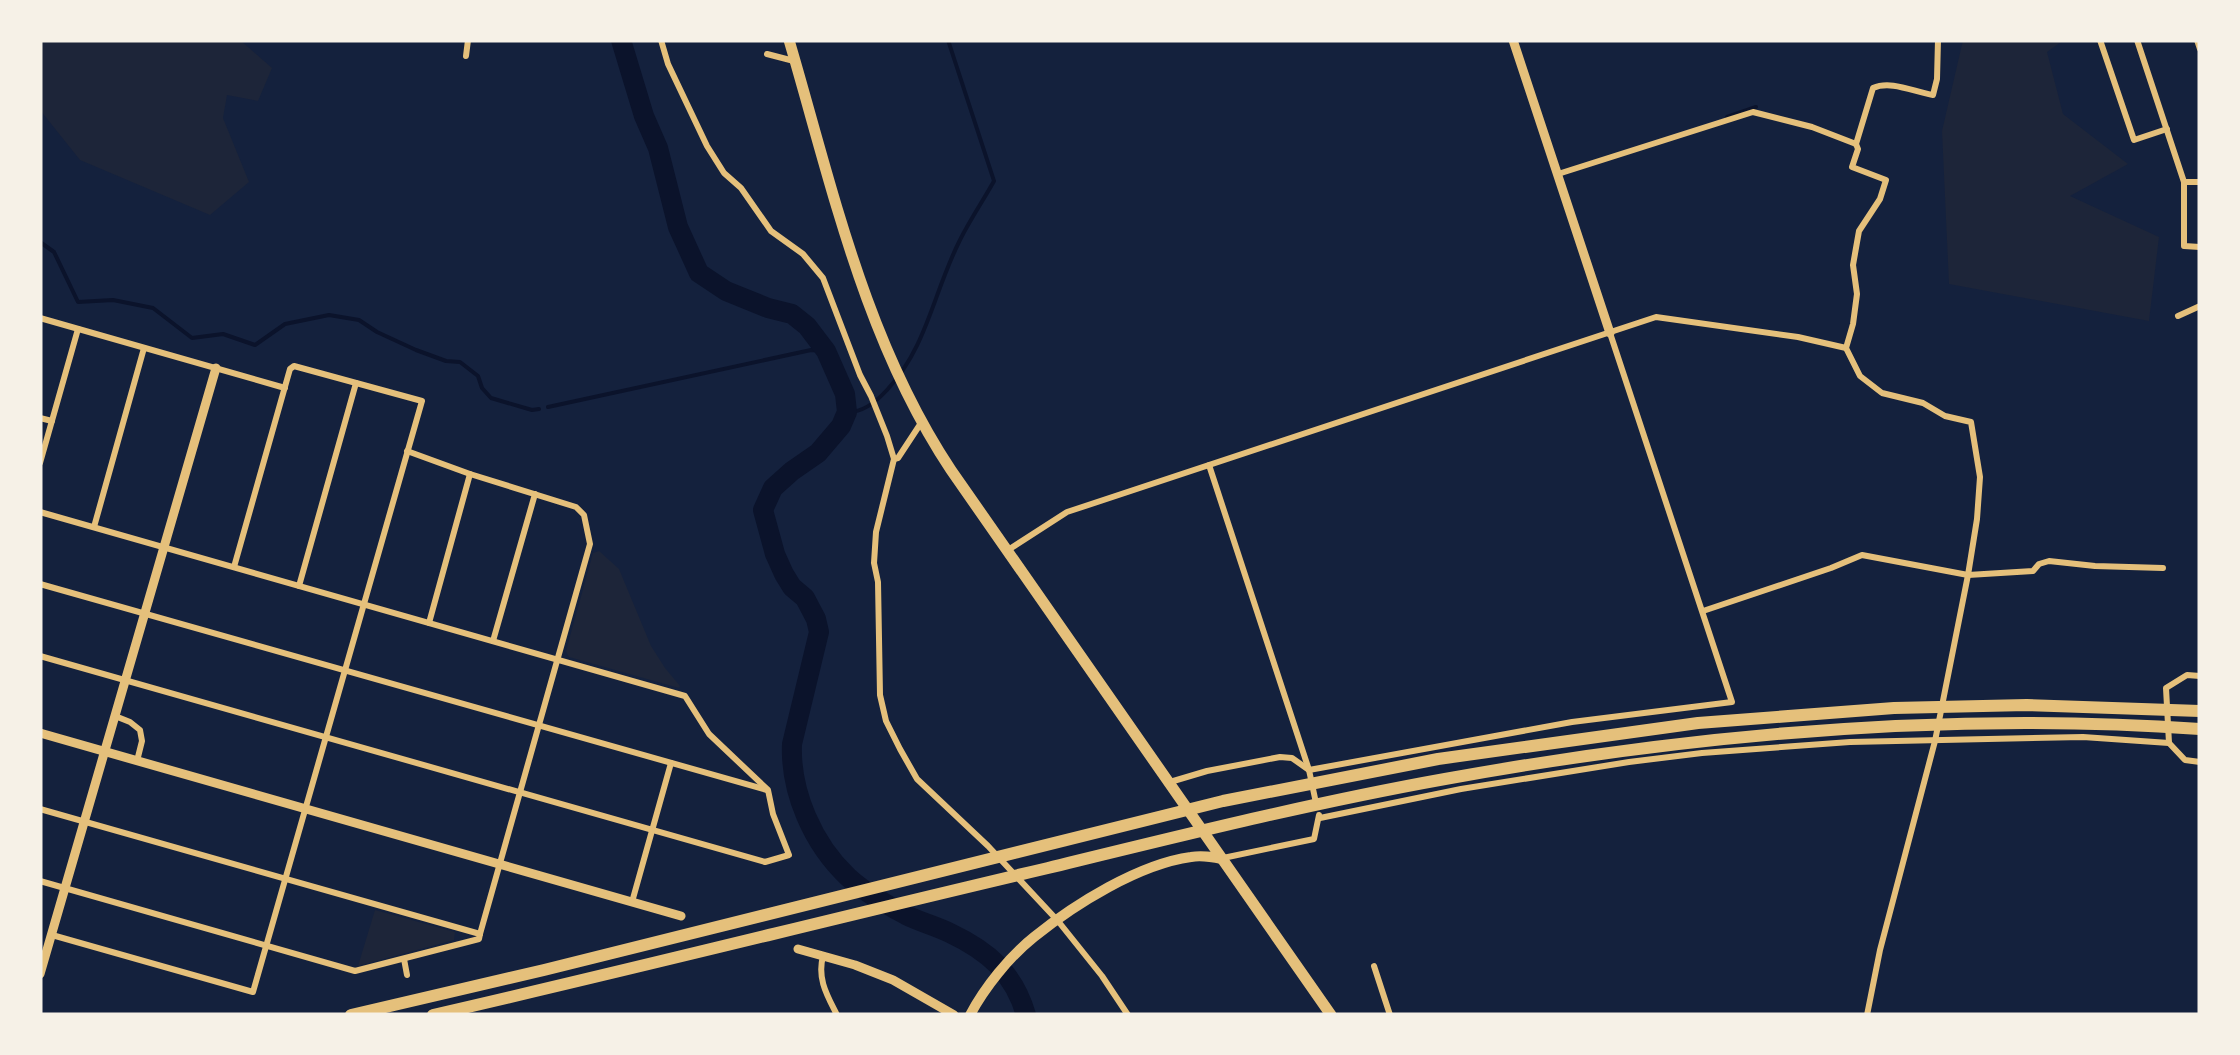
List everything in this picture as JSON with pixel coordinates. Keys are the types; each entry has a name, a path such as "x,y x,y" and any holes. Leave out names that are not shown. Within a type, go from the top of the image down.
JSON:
{"highway":[{"path":"789,40 869,308 922,422 950,470 1330,1015"},
{"path":"350,1015 1223,801 1438,759 1698,722 1894,708 2026,705 2200,711"},
{"path":"433,1015 1229,824 1442,780 1576,758 1799,732 1894,726 2027,723 2200,729"}],"main road":[{"path":"973,1010 1034,937 1114,885 1156,866 1196,856 1222,859"}],"street":[{"path":"466,56 468,40"},
{"path":"662,40 668,64 724,173 741,188 771,231 803,254 824,278 894,459 874,548 880,694 900,749 917,779 988,846 1052,924 1102,976 1128,1015"},
{"path":"1170,782 1286,756 1309,770 1572,722 1732,702 1513,40"},
{"path":"1867,1015 1880,950 1935,741 1968,574 1980,478 1972,422 1946,416 1923,403 1882,393 1860,376 1846,348 1857,294 1854,265 1859,231 1880,199 1886,180 1852,167 1871,92 1878,86 1891,85 1933,95 1938,40"},
{"path":"2100,40 2134,140 2167,129"},
{"path":"2137,40 2184,182 2184,246 2200,247"},
{"path":"2197,40 2200,49"},
{"path":"767,54 795,61"},
{"path":"1558,174 1753,112 1812,127 1856,144"},
{"path":"2184,182 2200,182"},
{"path":"2178,316 2200,306"},
{"path":"1007,550 1067,512 1656,317 1798,337 1846,348"},
{"path":"40,318 284,388"},
{"path":"40,463 78,329"},
{"path":"94,528 144,348"},
{"path":"52,935 253,992 422,400 294,366 290,369 234,567"},
{"path":"40,974 216,368"},
{"path":"299,586 356,382"},
{"path":"40,418 52,422"},
{"path":"894,459 904,451 922,422"},
{"path":"40,882 355,971 479,939 590,544 584,514 576,507 407,451"},
{"path":"1209,466 1309,770 1320,818 1314,839 1222,859"},
{"path":"429,623 470,474"},
{"path":"493,641 535,494"},
{"path":"40,512 684,696 709,734 768,790 790,856 765,862 40,656"},
{"path":"1703,612 1862,555 1968,574 2032,571 2044,561 2163,568"},
{"path":"40,584 768,790"},
{"path":"2200,676 2188,675 2166,688 2170,742 2185,760 2200,762"},
{"path":"115,716 140,730 142,741 137,761"},
{"path":"40,733 680,916"},
{"path":"1320,818 1461,790 1702,753 1850,742 2084,737 2170,742"},
{"path":"632,902 671,763"},
{"path":"40,809 480,934"},
{"path":"798,949 893,980 954,1015"},
{"path":"823,956 822,983 837,1015"},
{"path":"404,959 407,975"},
{"path":"1374,966 1390,1015"}],"shaded area":[{"path":"40,40 240,40 272,68 258,101 227,95 223,118 249,182 210,215 80,160 40,110"},
{"path":"1963,40 2064,40 2047,52 2063,114 2128,164 2070,196 2159,237 2149,321 1949,284 1942,131"},
{"path":"599,551 619,569 651,646 679,688 569,657 566,651 593,553"},
{"path":"375,910 455,932 454,940 358,966"}],"waterway":[{"path":"621,40 658,148 678,227 699,273 726,291 792,314 807,326 826,351 845,394 847,412 841,426 818,453 773,488 763,510 784,574 805,598 819,632 792,744 795,780 806,816 824,849 854,882 899,911 976,947 998,965 1014,987 1026,1015"},
{"path":"847,412 874,402 901,373 921,338 959,242 994,181 948,40"},
{"path":"1727,117 1756,107"},
{"path":"40,242 54,252 78,302 113,300 153,308 192,338 223,334 255,345 285,324 329,315 359,320 416,350 460,362 478,376 491,398 539,409"},
{"path":"548,407 811,350 826,351"}]}
